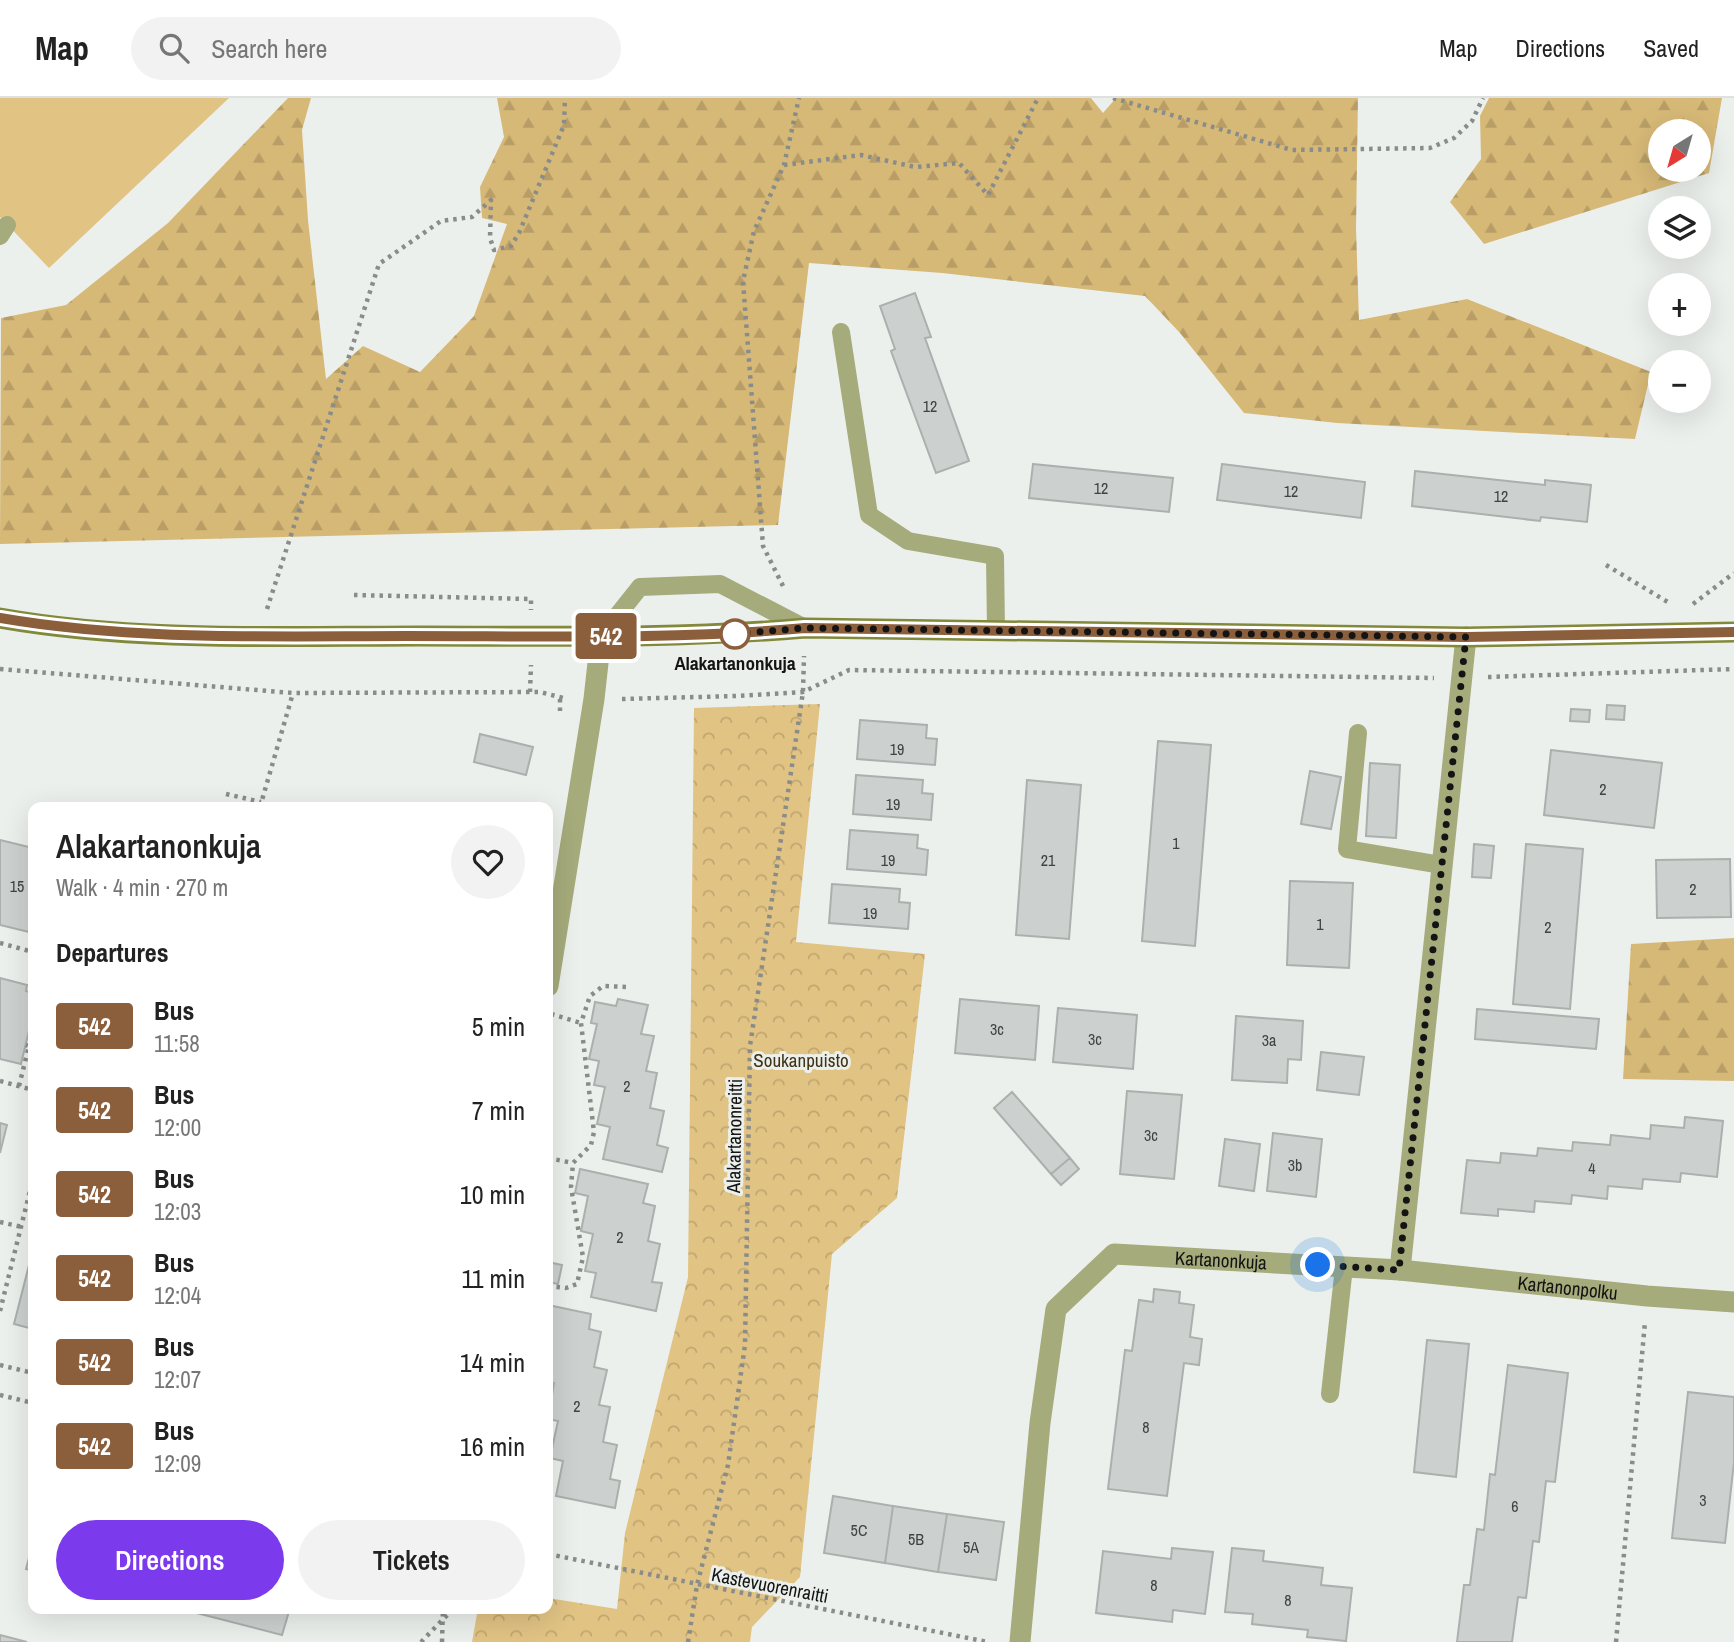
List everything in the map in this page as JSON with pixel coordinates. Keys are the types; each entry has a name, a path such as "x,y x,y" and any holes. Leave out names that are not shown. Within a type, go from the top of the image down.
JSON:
{"street":[{"path":"0,618 28,623 195,637 739,634 805,628 1466,637 1734,632"},
{"path":"553,955 594,699 601,636"},
{"path":"1399,1270 1466,637"},
{"name":"Kartanonkuja","path":"1020,1642 1040,1423 1055,1309 1114,1254 1399,1270"},
{"name":"Kartanonpolku","path":"1399,1270 1734,1303"}],"lane":[{"path":"841,332 869,515 908,541 995,556 996,631"},
{"path":"601,636 640,587 720,583 805,628"},
{"path":"1358,733 1347,849 1442,865"},
{"path":"1330,1394 1344,1267"}],"path":[{"path":"259,636 295,517 379,264 441,221 472,217 491,200 490,238 494,250 511,246 519,233 564,125 565,98"},
{"path":"799,98 784,165 754,231 743,281 763,546 805,628"},
{"path":"784,165 861,155 915,167 959,163 988,195 1038,98"},
{"path":"1113,98 1292,150 1430,148 1454,138 1472,121 1483,98"},
{"path":"1606,565 1671,605"},
{"path":"1690,606 1734,573"},
{"name":"Alakartanonreitti","path":"688,1642 697,1585 728,1465 745,1345 750,1046 803,692 805,628"},
{"path":"0,669 293,693 540,692 560,699 594,699 803,692 849,670 1462,678 1734,669"},
{"path":"261,802 293,693"},
{"path":"226,794 253,802"},
{"path":"0,943 28,951"},
{"path":"553,1287 566,1288 577,1284 583,1257 571,1187 573,1163 591,1145 594,1132 581,1023 590,996 603,986 627,987"},
{"path":"553,1015 581,1023"},
{"path":"19,1086 28,1050"},
{"path":"0,1081 28,1089"},
{"path":"553,1159 573,1163"},
{"path":"0,1311 28,1201"},
{"path":"0,1222 22,1227"},
{"path":"1616,1642 1647,1296"},
{"path":"0,1364 28,1372"},
{"path":"0,1395 28,1402"},
{"name":"Kastevuorenraitti","path":"553,1555 988,1642"},
{"path":"421,1642 447,1614"},
{"path":"442,1642 443,1617"}],"green space":[{"path":"0,98 229,98 49,268 0,217"},
{"path":"288,98 311,98 302,130 308,220 326,379 363,346 420,372 474,316 507,224 482,218 480,187 504,137 497,98 1091,98 1103,113 1116,98 1358,98 1356,228 1359,320 1467,299 1648,371 1648,385 1635,439 1337,423 1244,413 1180,333 1145,296 942,273 809,263 778,525 0,544 1,318 66,305 168,223"},
{"path":"1489,98 1722,98 1712,156 1712,119 1648,119 1648,182 1680,182 1484,244 1450,202 1481,159 1480,116"},
{"name":"Soukanpuisto","path":"820,704 796,942 925,954 897,1198 832,1254 800,1577 752,1627 750,1642 472,1642 477,1614 553,1614 553,1599 617,1609 625,1533 688,1277 694,708"},
{"path":"1734,938 1734,1081 1623,1079 1631,944"}],"building":[{"path":"915,293 931,337 925,338 969,461 936,473 891,351 895,349 880,306"},
{"path":"1033,464 1173,478 1169,512 1029,498"},
{"path":"1222,464 1365,482 1361,518 1217,500"},
{"path":"1415,471 1545,485 1545,480 1591,485 1587,522 1541,517 1540,521 1412,506"},
{"path":"1607,705 1625,706 1624,720 1606,719"},
{"path":"1571,709 1590,710 1589,722 1570,721"},
{"path":"860,720 927,725 926,738 937,739 935,765 857,759"},
{"path":"480,734 533,747 526,775 474,762"},
{"path":"1158,741 1211,745 1195,946 1142,941"},
{"path":"1551,750 1662,763 1654,828 1544,815"},
{"path":"1370,763 1400,765 1396,838 1366,836"},
{"path":"1310,771 1341,777 1331,829 1301,824"},
{"path":"856,775 923,780 922,793 933,794 931,820 853,814"},
{"path":"1027,780 1081,785 1069,939 1016,935"},
{"path":"850,830 918,835 917,848 928,850 926,875 847,869"},
{"path":"0,840 28,847 28,932 0,925"},
{"path":"1474,844 1494,846 1491,878 1472,877"},
{"path":"1526,844 1583,849 1570,1009 1513,1004"},
{"path":"1730,859 1731,917 1657,918 1656,860"},
{"path":"1290,881 1353,883 1349,968 1287,965"},
{"path":"832,884 900,889 899,902 910,903 908,929 829,923"},
{"path":"0,978 27,985 28,1035 21,1064 0,1059"},
{"path":"618,999 648,1005 641,1034 654,1036 646,1071 657,1073 650,1108 664,1111 657,1145 668,1148 662,1172 603,1159 610,1127 597,1124 605,1087 594,1085 599,1061 589,1059 597,1024 591,1023 595,1002 616,1006"},
{"path":"960,999 1039,1006 1035,1060 955,1053"},
{"path":"1058,1008 1137,1015 1133,1069 1053,1062"},
{"path":"1477,1009 1599,1019 1596,1049 1475,1039"},
{"path":"1236,1016 1303,1021 1301,1060 1288,1059 1287,1083 1232,1080"},
{"path":"1321,1052 1364,1057 1359,1095 1317,1090"},
{"path":"1127,1091 1182,1095 1174,1179 1120,1174"},
{"path":"1012,1092 1070,1158 1051,1174 994,1108"},
{"path":"1685,1117 1723,1121 1717,1177 1681,1173 1680,1182 1643,1179 1642,1189 1608,1186 1607,1199 1572,1195 1571,1204 1535,1201 1534,1212 1498,1209 1498,1216 1461,1213 1467,1160 1500,1163 1501,1153 1537,1156 1538,1148 1572,1151 1573,1142 1610,1145 1611,1135 1650,1139 1651,1125 1684,1128"},
{"path":"0,1123 7,1125 0,1153"},
{"path":"1273,1133 1322,1139 1316,1197 1267,1191"},
{"path":"1225,1139 1260,1144 1254,1191 1219,1186"},
{"path":"1070,1158 1079,1169 1061,1185 1051,1174"},
{"path":"580,1169 648,1184 643,1203 655,1206 648,1241 660,1244 652,1282 662,1283 656,1311 591,1297 596,1273 585,1271 593,1234 581,1231 588,1196 575,1193"},
{"path":"553,1263 562,1265 558,1284 553,1283"},
{"path":"28,1269 28,1328 14,1324"},
{"path":"1154,1289 1180,1292 1179,1303 1194,1305 1190,1337 1202,1339 1199,1365 1184,1363 1167,1496 1108,1489 1125,1350 1132,1351 1139,1300 1153,1302"},
{"path":"553,1306 591,1314 589,1329 601,1332 594,1367 607,1370 599,1405 610,1407 603,1442 617,1445 610,1479 620,1481 615,1508 556,1496 563,1461 553,1459 558,1421 553,1420"},
{"path":"1427,1340 1469,1344 1456,1477 1414,1472"},
{"path":"1508,1365 1568,1373 1555,1482 1546,1481 1539,1542 1533,1541 1526,1598 1518,1597 1512,1642 1457,1642 1464,1585 1470,1585 1477,1529 1484,1530 1490,1474 1495,1475"},
{"path":"1688,1392 1734,1397 1734,1462 1725,1543 1672,1538"},
{"path":"833,1496 893,1506 885,1563 824,1553"},
{"path":"893,1506 947,1514 938,1572 885,1563"},
{"path":"947,1514 1004,1522 996,1580 938,1572"},
{"path":"1172,1548 1213,1552 1205,1614 1173,1610 1172,1622 1096,1613 1103,1551 1171,1559"},
{"path":"1232,1548 1264,1551 1263,1561 1323,1568 1321,1585 1352,1588 1346,1641 1307,1637 1308,1630 1252,1624 1253,1614 1225,1612"},
{"path":"200,1614 288,1614 282,1635"},
{"path":"0,1635 27,1642 0,1642"}],"bus line":[{"name":"542","path":"0,618 28,623 195,637 739,634 805,628 1466,637 1734,632"}],"place":[{"name":"Alakartanonkuja","path":"735,634"}],"route":[{"path":"735,634 805,628 1466,637 1399,1270 1318,1265"}]}
